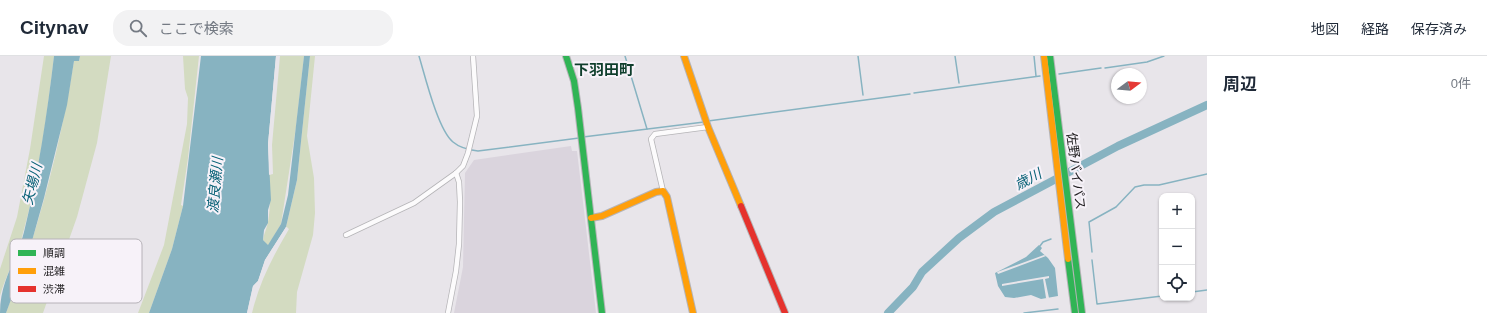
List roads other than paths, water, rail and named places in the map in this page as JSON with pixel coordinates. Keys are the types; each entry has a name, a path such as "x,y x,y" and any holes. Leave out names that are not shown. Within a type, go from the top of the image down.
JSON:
{"main road":[{"path":"566,56 575,87 602,313"},
{"path":"684,56 707,123 785,313"},
{"name":"佐野バイパス","path":"1044,56 1075,313"},
{"name":"佐野バイパス","path":"1050,56 1082,313"},
{"path":"591,218 602,216 656,192 664,191 667,197 693,313"}],"street":[{"path":"346,235 414,203 456,173 463,166 470,147 477,116 473,56"},
{"path":"664,191 651,139 655,134 707,123"},
{"path":"448,313 456,271 458,251 460,202 459,182 456,173"}],"water":[{"path":"54,56 80,56 79,61 74,61 67,105 33,239 22,239 34,189"},
{"name":"渡良瀬川","path":"201,56 276,56 268,144 271,200 268,210 268,223 264,230 263,240 268,245 281,224 288,195 304,56 310,56 297,180 286,227 265,260 258,281 253,286 247,313 149,313 172,249 183,206"},
{"path":"1039,245 1042,248 1040,251 1048,258 1055,268 1058,296 1041,299 1031,295 1014,298 1005,297 998,286 995,273 1026,257"},
{"path":"10,269 10,302 6,313 0,313 1,301 5,281"}],"waterway":[{"path":"419,56 437,115 447,136 459,146 478,151 579,138"},
{"path":"625,56 647,129"},
{"path":"858,56 863,95"},
{"path":"955,56 959,83"},
{"path":"1034,56 1036,76"},
{"path":"1105,68 1147,62 1164,56"},
{"path":"1059,74 1101,68"},
{"path":"914,93 1040,76"},
{"path":"708,121 910,94"},
{"name":"歳川","path":"888,313 913,287 922,272 959,238 994,212 1118,146 1207,105"},
{"path":"583,137 704,122"},
{"path":"1092,252 1089,222 1116,207 1135,187 1144,185 1159,185 1207,174"},
{"path":"1040,246 1043,242 1051,239"},
{"path":"1092,260 1097,304 1159,296"},
{"path":"1195,292 1207,290"},
{"path":"1024,313 1058,309"}],"district":[{"name":"下羽田町","path":"604,69"}],"water label":[{"name":"矢場川","path":"32,184"}]}
